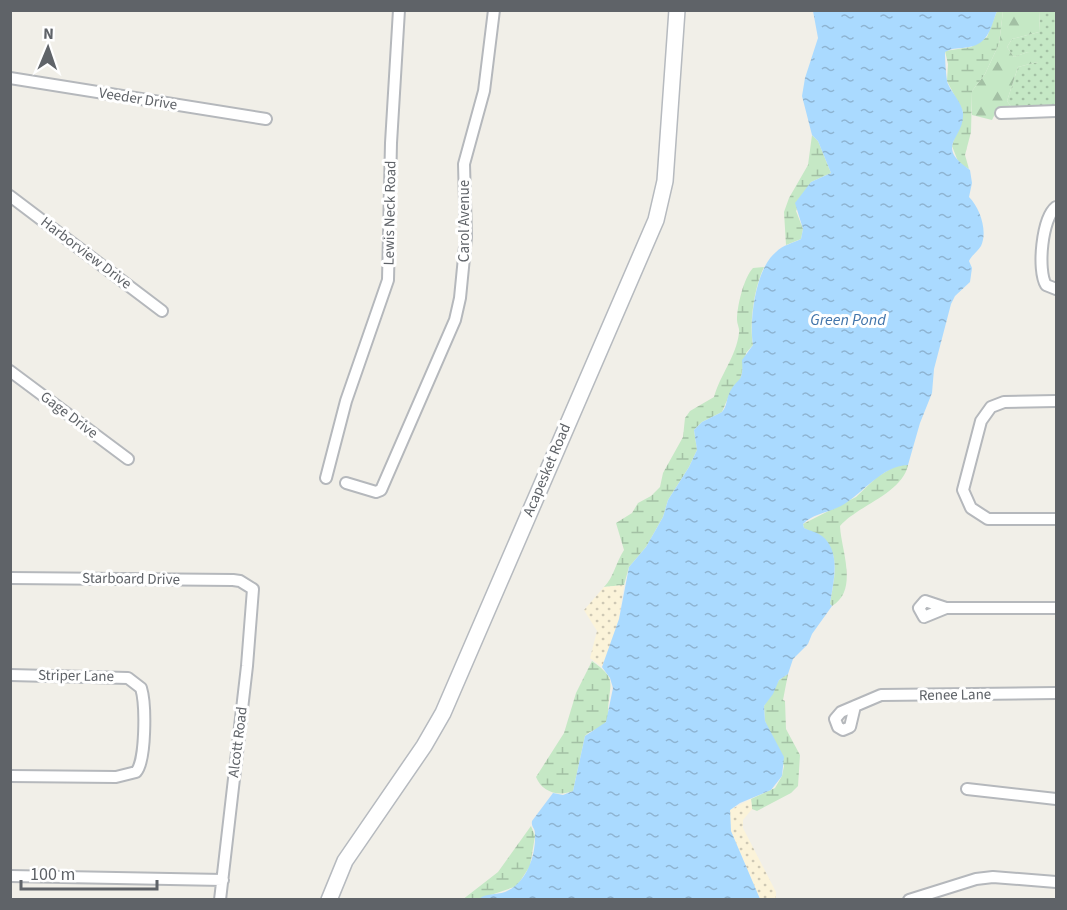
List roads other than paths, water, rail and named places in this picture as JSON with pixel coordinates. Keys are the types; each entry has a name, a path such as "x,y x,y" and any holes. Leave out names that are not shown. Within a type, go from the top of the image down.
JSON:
{"main road":[{"name":"Acapesket Road","path":"328,900 342,867 424,746 443,713 656,219 665,181 677,10"}],"street":[{"name":"Lewis Neck Road","path":"326,478 346,401 383,299 390,272 391,143 399,10"},
{"name":"Carol Avenue","path":"346,483 376,492 381,490 455,320 465,267 464,164 484,90 494,10"},
{"name":"Veeder Drive","path":"10,78 266,119"},
{"path":"1001,113 1056,111"},
{"name":"Harborview Drive","path":"10,196 162,311"},
{"path":"1056,207 1047,219 1041,272 1046,285 1056,289"},
{"name":"Gage Drive","path":"10,371 128,459"},
{"path":"1056,401 1004,402 991,407 981,421 963,490 971,508 988,519 1056,519"},
{"name":"Starboard Drive","path":"10,578 233,580 250,586"},
{"name":"Alcott Road","path":"220,900 248,655 254,591 250,586"},
{"path":"946,608 1056,608"},
{"name":"Striper Lane","path":"10,675 128,678 141,688 144,706 143,759 136,772 116,777 10,776"},
{"name":"Renee Lane","path":"855,706 881,696 1056,693"},
{"path":"968,789 1056,799"},
{"path":"10,876 223,880"},
{"path":"909,900 976,879 993,877 1056,882"}],"water":[{"name":"Green Pond","path":"813,11 997,11 988,34 981,42 945,52 948,84 963,113 960,129 952,148 959,161 970,170 972,183 969,197 979,213 984,234 981,246 969,261 972,268 970,282 955,296 951,304 934,369 932,393 920,423 908,465 889,470 849,501 816,515 803,524 804,528 822,536 832,550 835,568 830,604 832,606 812,634 808,644 793,659 788,674 779,680 764,706 765,721 784,757 782,776 771,790 740,803 730,810 731,831 760,899 479,899 505,892 519,882 529,867 534,851 535,834 532,821 553,793 563,795 573,791 585,736 606,722 613,688 610,678 602,667 619,619 629,567 646,547 663,517 668,500 689,467 697,450 694,430 702,422 722,412 732,388 741,377 742,360 753,345 753,310 763,270 779,250 801,239 803,229 795,203 811,182 831,173 818,141 812,135 802,96 805,78 818,38"}]}
